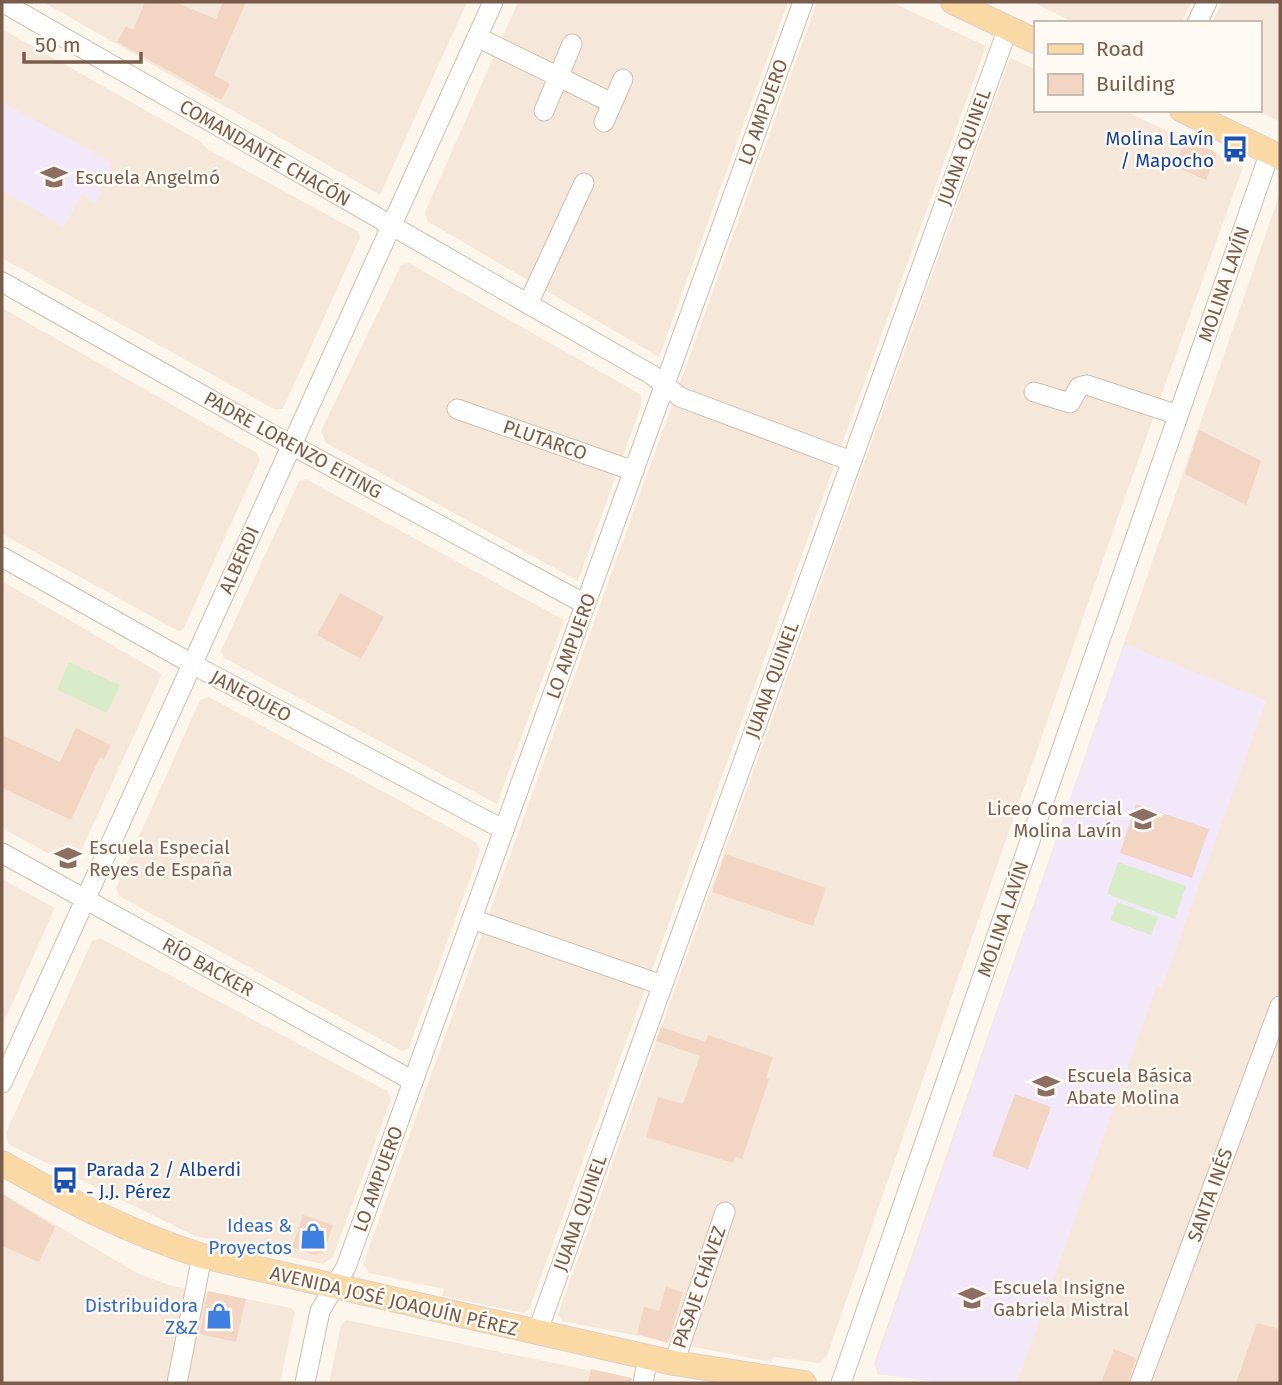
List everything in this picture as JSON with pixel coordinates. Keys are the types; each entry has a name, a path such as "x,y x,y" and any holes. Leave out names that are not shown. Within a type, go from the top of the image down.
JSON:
{"main road":[{"path":"953,2 1034,41"},
{"path":"1186,112 1275,155"},
{"name":"AVENIDA JOSÉ JOAQUÍN PÉREZ","path":"2,1163 96,1216 202,1256 674,1363 804,1383"}],"street":[{"name":"COMANDANTE CHACÓN","path":"2,2 652,376 680,397 851,461"},
{"name":"ALBERDI","path":"2,1083 493,2"},
{"name":"LO AMPUERO","path":"305,1383 320,1311 346,1268 803,2"},
{"path":"1197,21 1207,2"},
{"name":"JUANA QUINEL","path":"537,1333 1007,28"},
{"path":"477,37 612,103"},
{"path":"544,111 572,44"},
{"path":"604,122 623,79"},
{"name":"MOLINA LAVÍN","path":"841,1383 1178,415 1275,155"},
{"path":"528,304 584,183"},
{"name":"PADRE LORENZO EITING","path":"2,282 291,445 585,604"},
{"path":"1034,392 1070,403 1079,387 1087,384 1178,415"},
{"name":"PLUTARCO","path":"457,409 634,471"},
{"name":"JANEQUEO","path":"2,557 192,664 504,830"},
{"name":"RÍO BACKER","path":"2,853 413,1081"},
{"path":"472,919 662,985"},
{"name":"SANTA INÉS","path":"1140,1383 1280,1006"},
{"name":"PASAJE CHÁVEZ","path":"674,1363 725,1212"},
{"path":"177,1383 202,1256"},
{"path":"643,1383 648,1357"}],"shaded area":[{"path":"43,2 467,2 380,195"},
{"path":"518,2 788,2 659,357 427,221 425,212"},
{"path":"817,2 891,2 986,46 529,1310 524,1313 442,1296 444,1289 369,1273 363,1264"},
{"path":"1033,2 1192,2 1182,21 1071,21"},
{"path":"1222,2 1280,2 1280,122 1260,112 1261,21 1213,21"},
{"path":"2,29 200,141 207,149 359,232 360,238 283,409 274,409 2,258"},
{"path":"1010,58 1034,69 1034,112 1127,112 1243,167 1119,514 827,1356 819,1363 774,1357 771,1362 562,1321 558,1314"},
{"name":"Escuela Angelmó","path":"2,102 112,163 96,203 82,194 64,227 2,190"},
{"path":"1280,193 1280,1383 944,1383 878,1374 874,1364"},
{"path":"409,263 640,394 642,403 578,581 326,443 321,431 401,265"},
{"path":"2,308 257,453 260,460 183,630 178,631 2,534"},
{"path":"306,479 564,620 497,804 224,658 221,651 299,481"},
{"path":"2,581 162,674 75,864 71,866 2,828"},
{"path":"1124,644 1266,701 1162,987 1156,987 1017,1383 942,1383 880,1374 875,1366"},
{"path":"209,697 476,842 480,851 409,1048 402,1051 119,896 116,888 200,700"},
{"path":"2,879 55,908 2,1026"},
{"path":"100,938 387,1091 391,1099 333,1257 323,1264 195,1236 8,1144 6,1133 92,941"},
{"path":"2,1193 137,1273 169,1285 291,1308 295,1312 280,1383 2,1383"},
{"path":"346,1320 617,1376 619,1383 329,1383 341,1325"}],"green space":[{"path":"69,662 120,685 107,713 57,690"},
{"path":"1118,862 1186,886 1175,919 1107,894"},
{"path":"1117,902 1158,917 1151,935 1110,920"}],"building":[{"path":"145,2 175,2 216,19 223,2 246,2 214,75 230,84 221,100 117,42 126,26 133,30"},
{"path":"1186,139 1217,153 1206,180 1174,166"},
{"path":"1199,430 1261,461 1246,505 1185,474"},
{"path":"340,593 384,617 361,659 317,635"},
{"path":"76,728 111,745 104,759 100,757 71,820 2,788 2,735 60,762"},
{"path":"1136,804 1209,829 1192,878 1120,853"},
{"path":"725,854 826,888 813,926 712,892"},
{"path":"661,1027 705,1042 708,1035 773,1057 766,1078 769,1079 742,1159 735,1157 733,1163 646,1137 658,1097 683,1104 700,1056 656,1041"},
{"path":"1015,1094 1051,1107 1028,1169 992,1156"},
{"path":"2,1194 55,1227 39,1262 2,1246"},
{"name":"Ideas & Proyectos","path":"303,1215 333,1225 324,1252 314,1255 292,1247"},
{"path":"666,1287 683,1292 668,1343 637,1334 644,1307 659,1311"},
{"name":"Distribuidora Z&Z","path":"208,1291 246,1299 236,1342 199,1334"},
{"path":"1257,1323 1280,1329 1280,1383 1236,1383"},
{"path":"1114,1349 1136,1358 1128,1383 1101,1383"},
{"path":"591,1369 632,1378 631,1383 588,1383"}],"place":[{"name":"Molina Lavín / Mapocho","path":"1235,149"},
{"name":"Escuela Angelmó","path":"54,177"},
{"name":"Liceo Comercial Molina Lavín","path":"1143,819"},
{"name":"Escuela Especial Reyes de España","path":"68,858"},
{"name":"Escuela Básica Abate Molina","path":"1046,1086"},
{"name":"Parada 2 / Alberdi - J.J. Pérez","path":"65,1180"},
{"name":"Ideas & Proyectos","path":"313,1236"},
{"name":"Escuela Insigne Gabriela Mistral","path":"972,1298"},
{"name":"Distribuidora Z&Z","path":"219,1316"}]}
